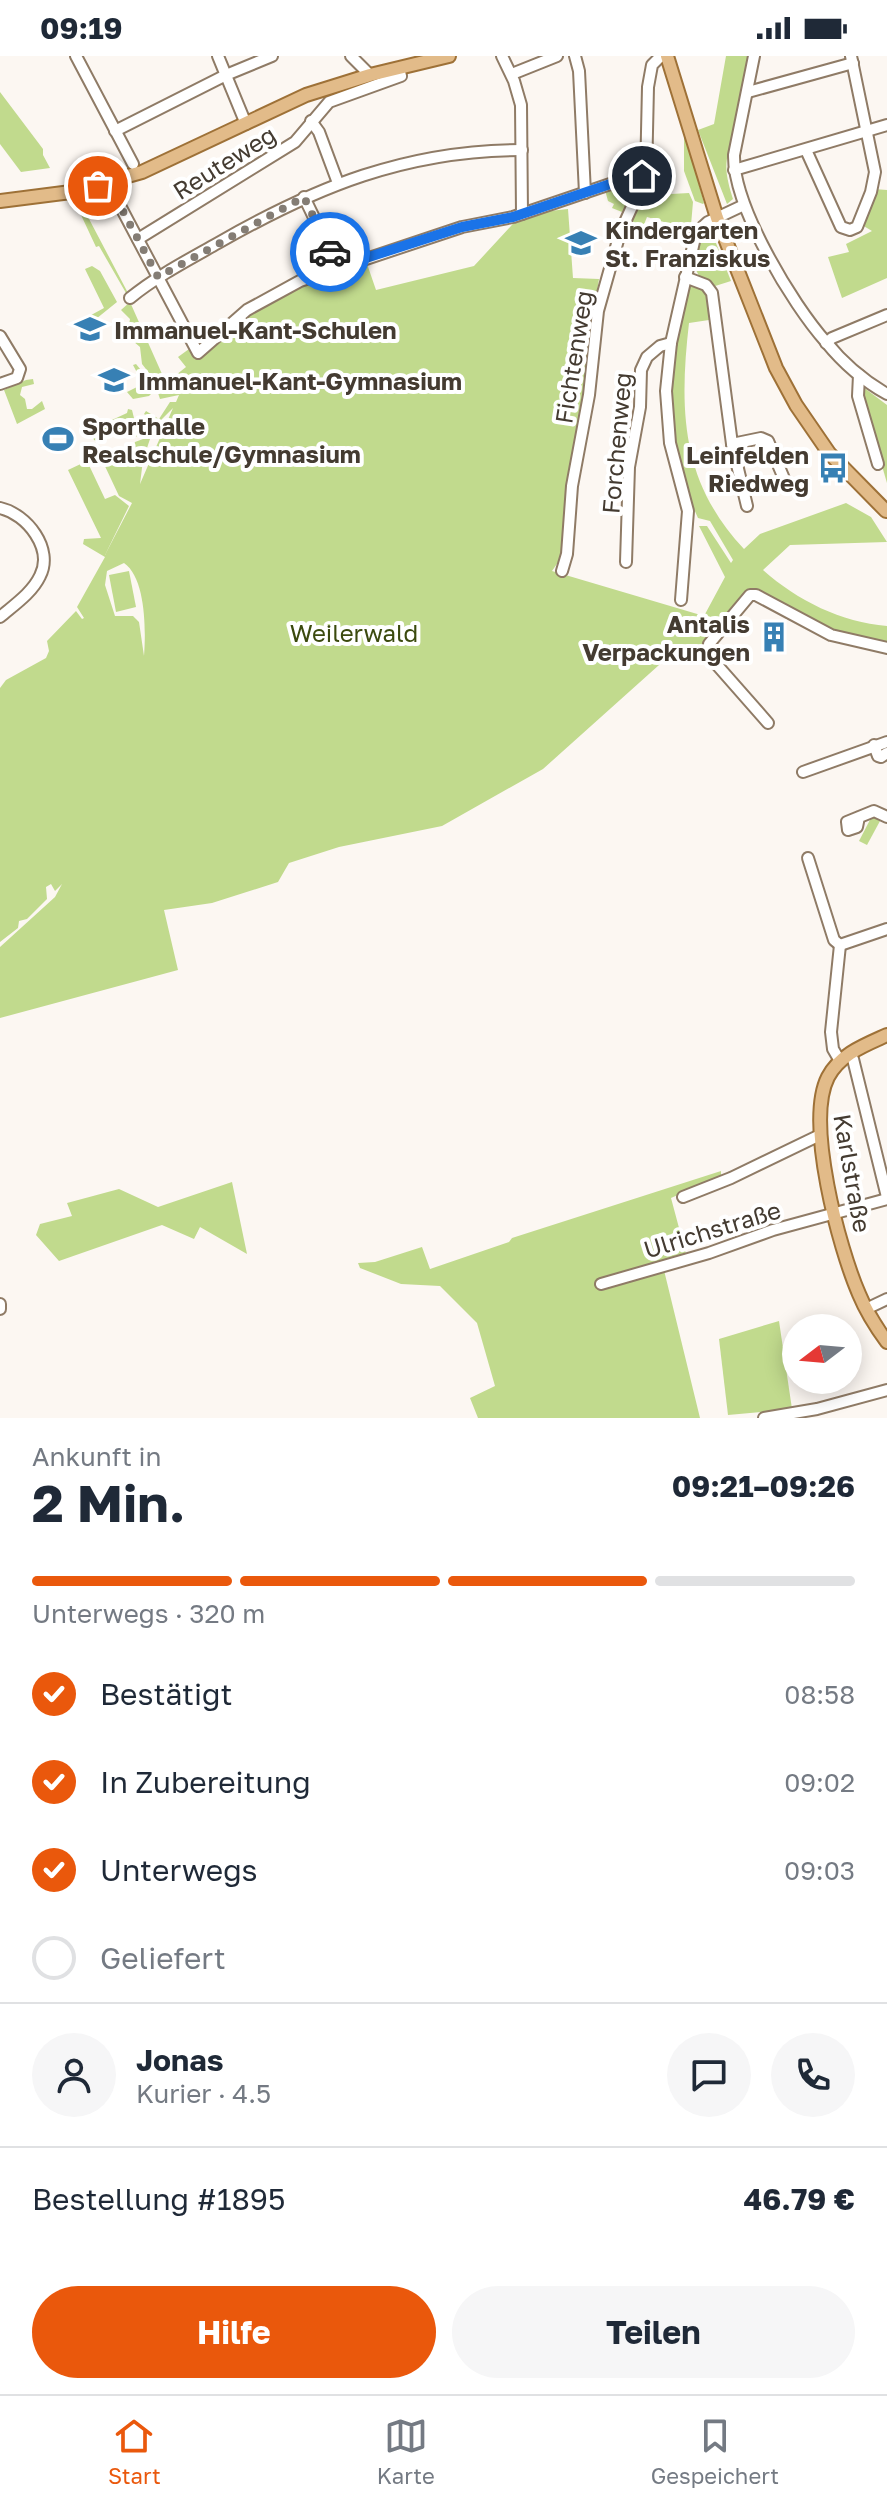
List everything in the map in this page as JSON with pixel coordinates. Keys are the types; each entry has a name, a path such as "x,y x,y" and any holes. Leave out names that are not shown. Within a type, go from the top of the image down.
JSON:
{"main road":[{"path":"0,201 71,192 108,183 173,160 306,95 370,75 449,56"},
{"path":"667,56 717,218 762,337 788,392 829,453 887,510"},
{"path":"847,1060 861,1047 887,1035"},
{"name":"Karlstraße","path":"847,1060 828,1077 822,1092 820,1135 835,1212 852,1274 866,1309 887,1342"}],"street":[{"path":"76,56 133,164"},
{"path":"218,56 246,124"},
{"path":"115,131 226,75 272,56"},
{"path":"351,56 370,75"},
{"path":"502,56 512,74 521,105 522,214"},
{"path":"512,74 557,56"},
{"path":"575,56 579,71 585,193"},
{"path":"754,56 734,155 734,170 744,205 778,271 826,343 859,375 887,394"},
{"name":"Fichtenweg","path":"562,571 567,554 572,486 588,405 601,297 620,233 646,176 646,108 657,58"},
{"path":"748,92 852,60 873,162 874,182 860,225 850,230 841,227 806,150"},
{"name":"Reuteweg","path":"138,239 295,142 322,109 334,100 401,76 399,68"},
{"path":"311,121 319,132 338,183"},
{"path":"734,170 887,125"},
{"path":"130,298 158,277 304,197 338,183 387,167 436,156 478,150 522,150"},
{"path":"108,183 198,353 258,302 288,286 462,227 522,214 628,178 646,176"},
{"path":"304,197 338,267"},
{"path":"681,600 688,518 666,416 671,343 696,233 703,225 744,205"},
{"path":"685,277 706,285 712,293 732,444 747,506"},
{"path":"826,343 887,315"},
{"path":"0,336 18,362 20,373 17,378 0,384"},
{"name":"Forchenweg","path":"626,562 629,467 640,407 641,370 647,357 660,346 671,343"},
{"path":"859,375 858,396 878,464"},
{"path":"732,444 761,438 768,441 788,488"},
{"path":"0,508 16,513 33,531 40,543 43,571 39,580 0,617"},
{"path":"768,723 707,650 750,595 756,595 831,635 887,648"},
{"path":"803,772 887,742"},
{"path":"874,745 878,756 887,753"},
{"path":"859,817 874,811 887,817"},
{"path":"808,858 834,940 840,945"},
{"path":"840,945 887,929"},
{"path":"840,945 831,1032 833,1049 847,1060 887,1198"},
{"path":"683,1197 731,1178 820,1135"},
{"name":"Ulrichstraße","path":"601,1284 887,1198"},
{"path":"866,1309 887,1299"},
{"path":"764,1418 887,1390"}],"green space":[{"path":"726,56 748,56 726,167 733,199 727,204 698,130 714,124"},
{"path":"0,92 43,149 50,168 21,172 0,144"},
{"path":"684,130 703,204 695,201 684,171"},
{"path":"650,178 653,195 689,193 693,202 691,225 684,228 647,217 643,227 626,223"},
{"path":"632,181 636,186 622,212 612,208 614,204 608,201 605,190"},
{"path":"874,189 887,190 887,278 842,298 828,257 849,252 846,244 872,231 862,225"},
{"path":"78,198 128,293 99,246 96,247 74,200"},
{"name":"Weilerwald","path":"568,209 573,278 599,279 561,558 552,571 704,616 725,577 699,526 707,526 731,563 733,560 710,521 698,518 685,486 671,429 671,376 687,285 706,291 709,320 689,323 685,386 689,444 707,498 744,549 760,534 846,503 871,517 887,542 790,545 763,570 821,608 853,620 887,626 887,648 842,638 746,591 700,650 678,648 543,769 442,826 339,847 289,863 278,882 212,903 164,910 178,970 0,1018 0,947 55,897 62,884 55,891 51,884 46,887 47,899 27,919 19,921 18,928 0,942 0,688 6,680 46,658 49,651 47,641 76,611 84,618 77,607 105,557 83,544 84,539 101,538 68,470 87,461 105,499 115,495 129,506 105,555 132,503 119,496 103,462 121,467 130,460 135,442 151,436 143,460 140,484 173,408 158,423 153,420 149,426 153,430 146,431 146,424 151,419 144,414 146,411 159,419 170,402 176,402 179,395 160,399 153,378 142,364 140,347 127,336 130,319 121,310 130,302 166,383 186,367 178,357 189,349 195,359 198,353 258,302 365,258 376,290 474,266 522,214","holes":["124,563 131,570 141,592 144,656 139,622 133,616 115,616 105,585 107,571"]},
{"path":"707,230 714,238 731,281 712,287 700,278 694,266 700,238"},
{"path":"92,266 100,271 117,302 86,327 82,320 104,308 85,269"},
{"path":"136,364 149,380 153,392 149,396 133,399 127,392 143,384 133,365"},
{"path":"33,379 34,384 22,387 20,395 25,399 27,409 42,401 45,409 17,424 4,390"},
{"path":"863,387 887,405 887,483 867,415"},
{"path":"128,409 132,410 135,422 140,425 142,432 139,436 133,437 115,427 110,428 110,432 99,442 94,440 92,434 103,429 101,425 127,413"},
{"path":"129,571 136,607 116,612 109,575"},
{"path":"872,816 880,821 867,845 859,841"},
{"path":"721,1171 721,1176 671,1198 686,1254 662,1262 700,1418 478,1418 470,1398 495,1386 477,1323 440,1286 401,1284 360,1268 358,1263 375,1262 422,1247 430,1269 509,1242 512,1238"},
{"path":"232,1182 247,1254 200,1227 194,1239 162,1225 59,1261 36,1235 40,1224 72,1216 67,1203 119,1189 158,1207"},
{"path":"779,1321 782,1394 790,1394 792,1409 728,1415 719,1339"}],"way so far":[{"path":"98,186 108,183 158,277 304,197 330,252"}],"place":[{"name":"Kindergarten St. Franziskus","path":"581,243"},
{"name":"Immanuel-Kant-Schulen","path":"90,329"},
{"name":"Immanuel-Kant-Gymnasium","path":"114,380"},
{"name":"Sporthalle Realschule/Gymnasium","path":"58,439"},
{"name":"Leinfelden Riedweg","path":"833,468"},
{"name":"Antalis Verpackungen","path":"774,637"}],"route":[{"path":"330,252 338,267 462,227 513,217 642,176"}]}
